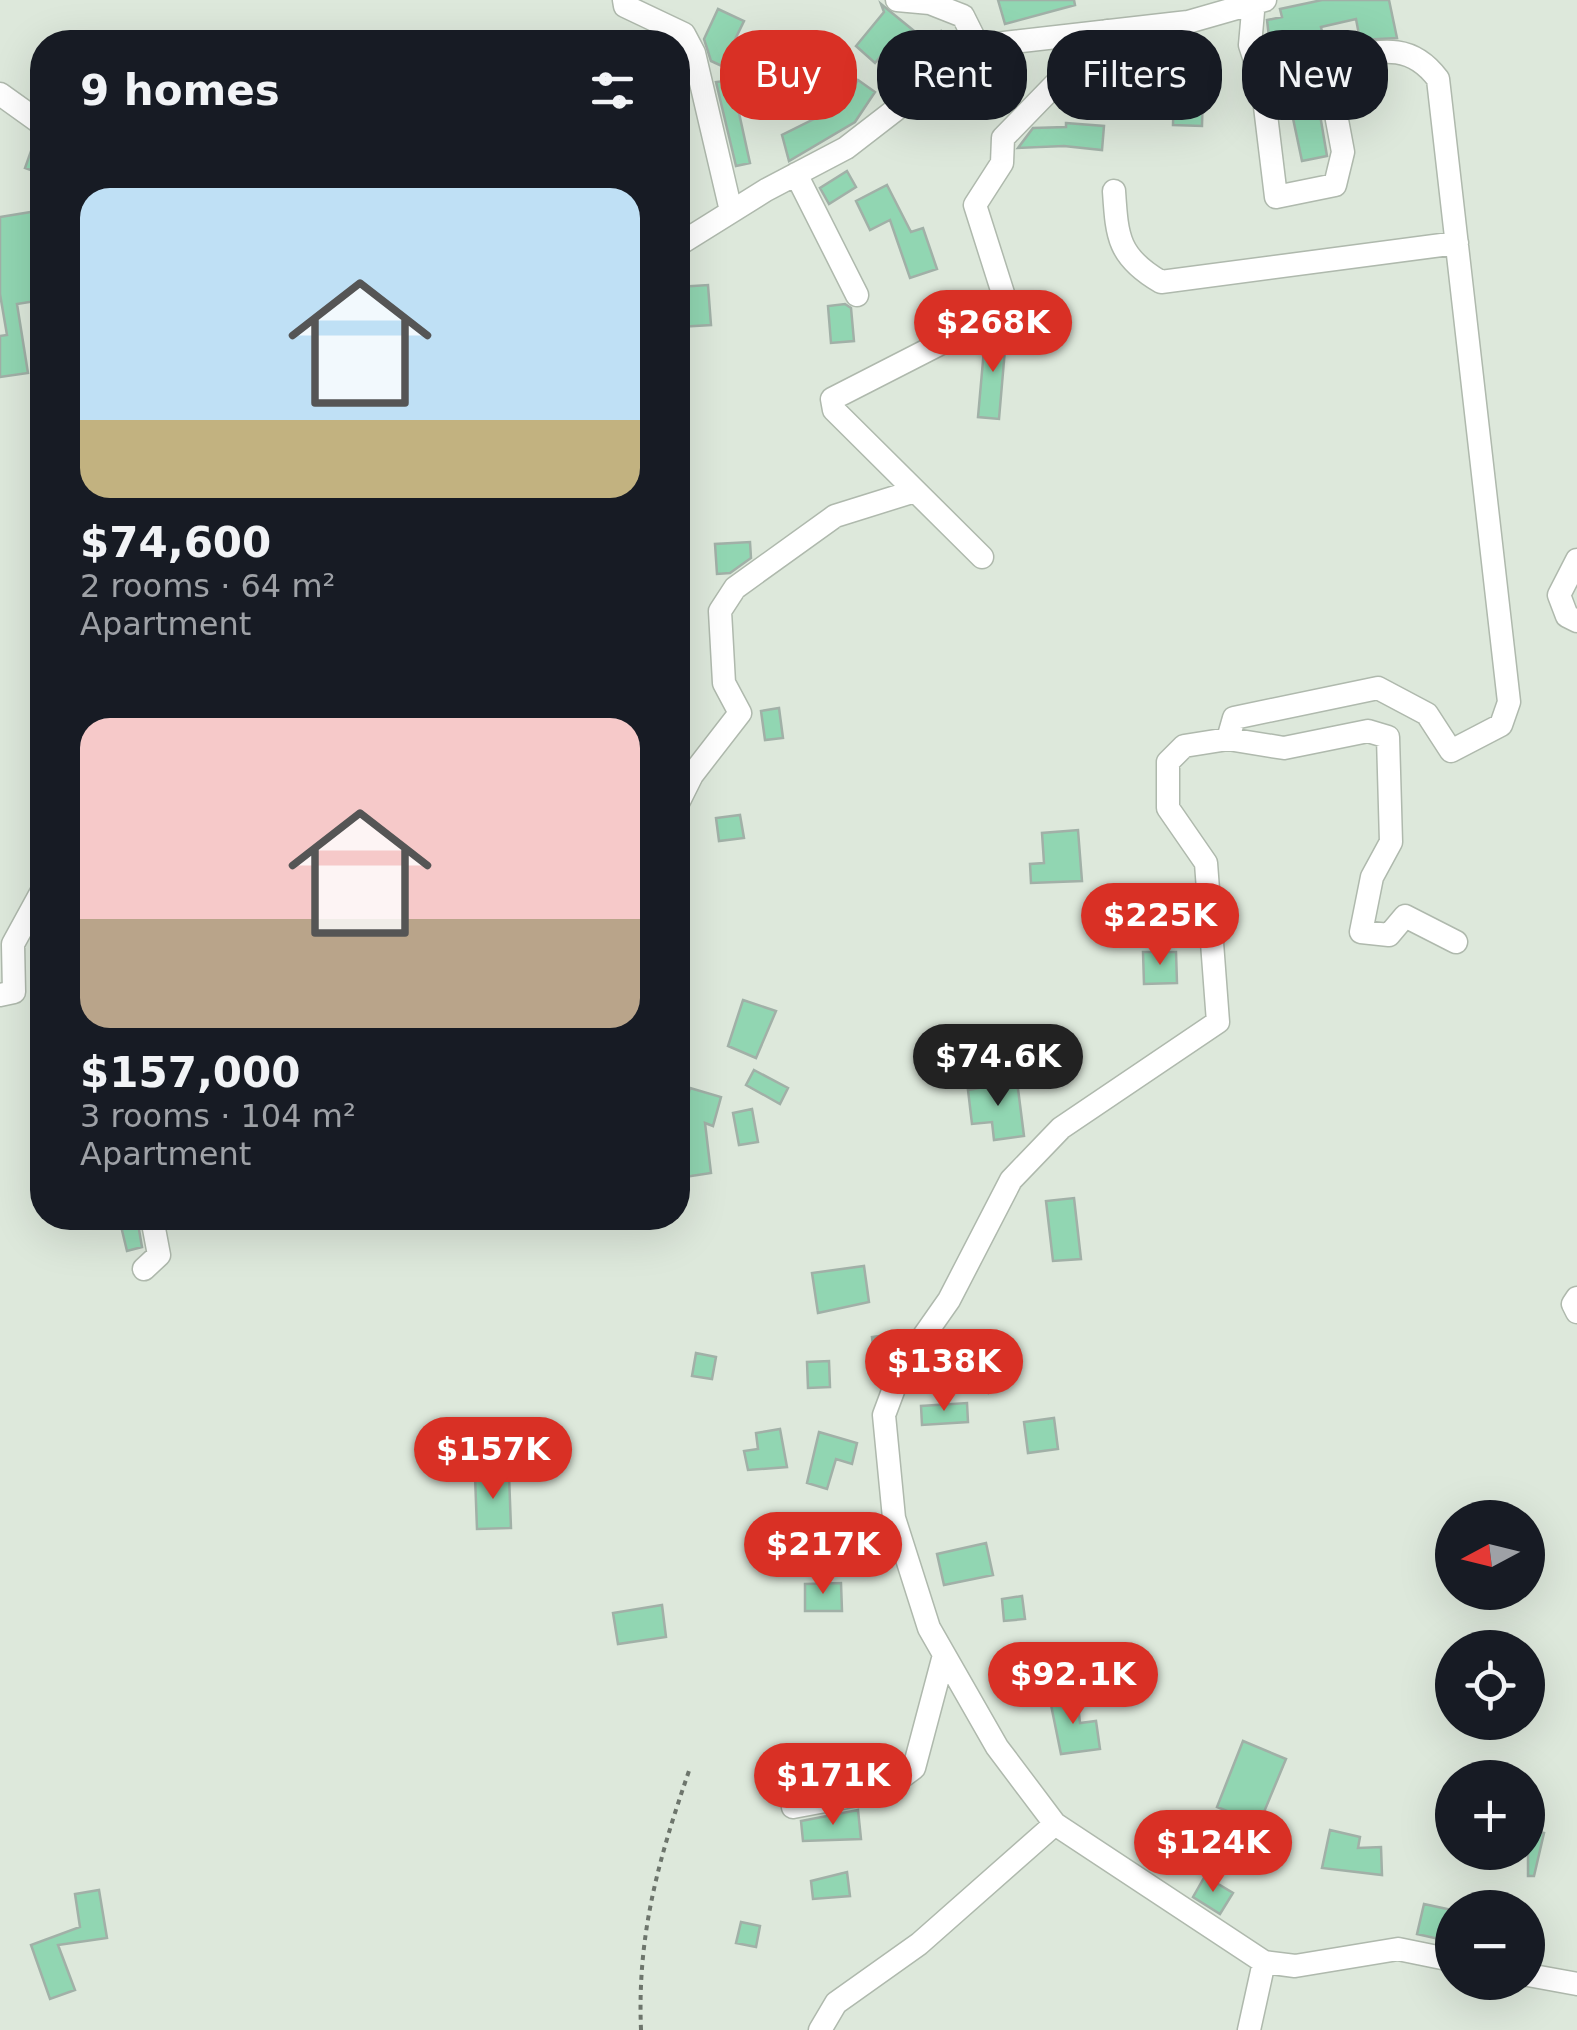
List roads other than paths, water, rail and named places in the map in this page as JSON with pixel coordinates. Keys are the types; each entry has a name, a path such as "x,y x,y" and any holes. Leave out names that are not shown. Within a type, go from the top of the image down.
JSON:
{"street":[{"path":"624,0 625,6 676,30"},
{"path":"897,0 930,3 962,16 969,30"},
{"path":"1116,30 1188,22 1257,1 1252,30"},
{"path":"690,45 731,211"},
{"path":"1228,738 1234,718 1378,688 1427,714 1451,750 1501,726 1510,702 1438,79 1424,60 1407,51 1388,53"},
{"path":"982,558 834,410 832,399 1008,308 975,206 1002,162 1003,138 1047,93"},
{"path":"0,94 30,115"},
{"path":"690,236 846,148 882,120"},
{"path":"1267,120 1276,197 1335,185 1342,152 1336,120"},
{"path":"796,174 857,295"},
{"path":"1114,191 1118,240 1139,269 1161,282 1457,243"},
{"path":"690,780 740,714 724,683 720,611 735,588 835,516 915,491"},
{"path":"1577,560 1559,595 1567,616 1577,620"},
{"path":"1435,1956 1398,1948 1295,1966 1264,1962 1055,1824 996,1747 929,1628 894,1518 884,1415 902,1367 949,1300 1010,1180 1061,1128 1218,1022 1206,863 1168,808 1168,762 1184,746 1228,738 1284,748 1368,731 1388,737 1391,842 1372,877 1362,932 1389,935 1405,916 1456,942"},
{"path":"0,994 14,992 12,944 30,913"},
{"path":"144,1269 158,1255 154,1230"},
{"path":"1577,1298 1573,1304 1577,1312"},
{"path":"792,1807 884,1790 914,1768 944,1655"},
{"path":"820,2030 836,2003 919,1944 1055,1824"},
{"path":"1249,2030 1264,1962"},
{"path":"1545,1977 1577,1984"}]}
